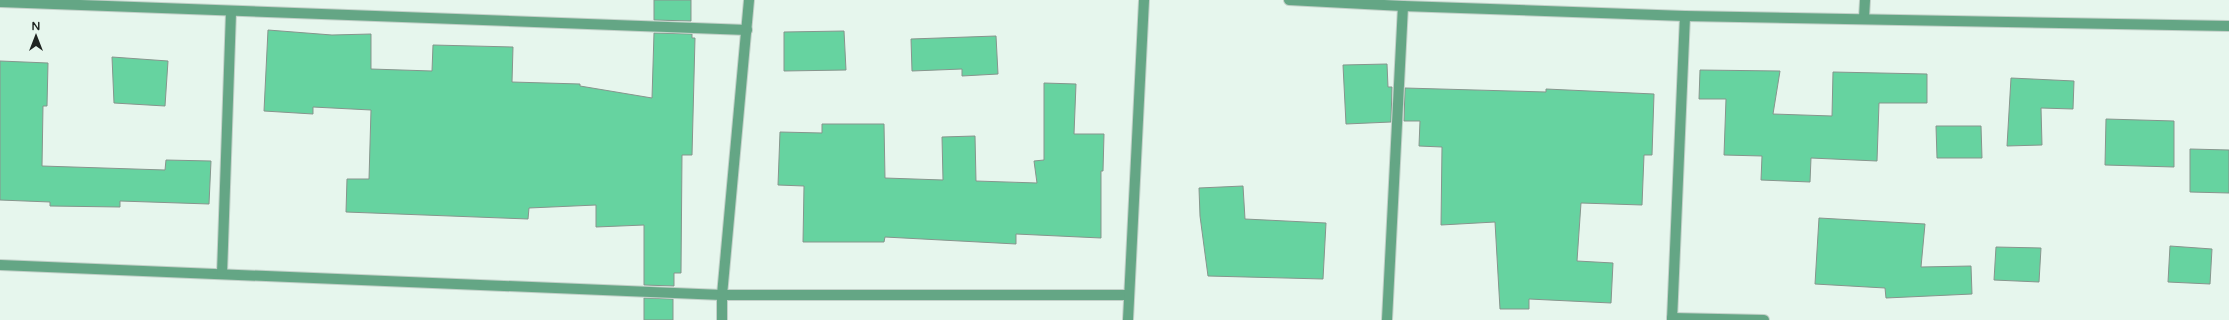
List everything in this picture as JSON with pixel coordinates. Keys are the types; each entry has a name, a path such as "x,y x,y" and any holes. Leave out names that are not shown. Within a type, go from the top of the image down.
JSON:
{"street":[{"path":"722,320 722,295 749,0"},
{"path":"1128,320 1144,0"},
{"path":"1289,0 1334,1 1404,6 1685,16 1864,18 2229,26"},
{"path":"1864,18 1865,0"},
{"path":"0,2 166,5 231,12 747,30"},
{"path":"1387,320 1404,6"},
{"path":"222,274 231,12"},
{"path":"1685,16 1672,319 1764,320"},
{"path":"0,265 722,295 1129,296"}],"building":[{"path":"654,0 691,0 691,21 654,20"},
{"path":"268,30 332,35 371,34 371,69 432,71 433,45 513,47 512,82 580,84 580,86 652,98 654,33 692,34 692,38 695,38 692,155 682,155 681,273 674,273 674,286 644,285 644,225 596,227 596,205 529,208 528,219 346,212 347,179 369,179 371,110 313,107 313,114 264,111"},
{"path":"844,31 846,70 784,71 784,32"},
{"path":"996,36 998,74 962,76 962,69 912,71 911,39"},
{"path":"112,57 168,61 165,106 114,103"},
{"path":"0,61 48,63 47,106 43,106 42,166 165,170 166,160 211,161 209,204 120,201 120,207 50,206 50,202 0,200"},
{"path":"1387,64 1388,87 1392,87 1391,122 1346,124 1343,65"},
{"path":"1700,70 1780,71 1773,114 1832,116 1833,72 1927,74 1927,103 1879,103 1877,161 1811,158 1810,182 1761,180 1762,156 1724,155 1726,99 1699,99"},
{"path":"2011,78 2074,81 2073,109 2041,108 2042,145 2007,146"},
{"path":"1044,83 1076,84 1074,134 1104,134 1103,171 1101,171 1101,238 1016,234 1016,244 885,237 884,242 803,242 804,186 778,185 780,132 822,133 822,124 884,124 885,178 943,180 942,137 975,136 976,181 1037,183 1034,161 1044,160"},
{"path":"1405,88 1546,92 1546,89 1654,94 1652,155 1644,155 1642,205 1581,203 1577,261 1613,263 1611,303 1529,299 1529,309 1500,309 1495,222 1441,225 1442,147 1419,146 1420,121 1404,121"},
{"path":"2106,119 2174,121 2174,167 2105,165"},
{"path":"1936,126 1981,126 1982,158 1937,158"},
{"path":"2190,149 2229,150 2229,193 2190,192"},
{"path":"1243,186 1245,219 1326,223 1323,279 1208,276 1200,216 1199,188"},
{"path":"1819,218 1925,224 1921,267 1971,266 1972,294 1886,298 1885,288 1815,284"},
{"path":"2170,246 2212,249 2210,284 2168,282"},
{"path":"1996,247 2041,248 2039,282 1994,280"},
{"path":"644,298 673,299 673,320 644,320"}]}
